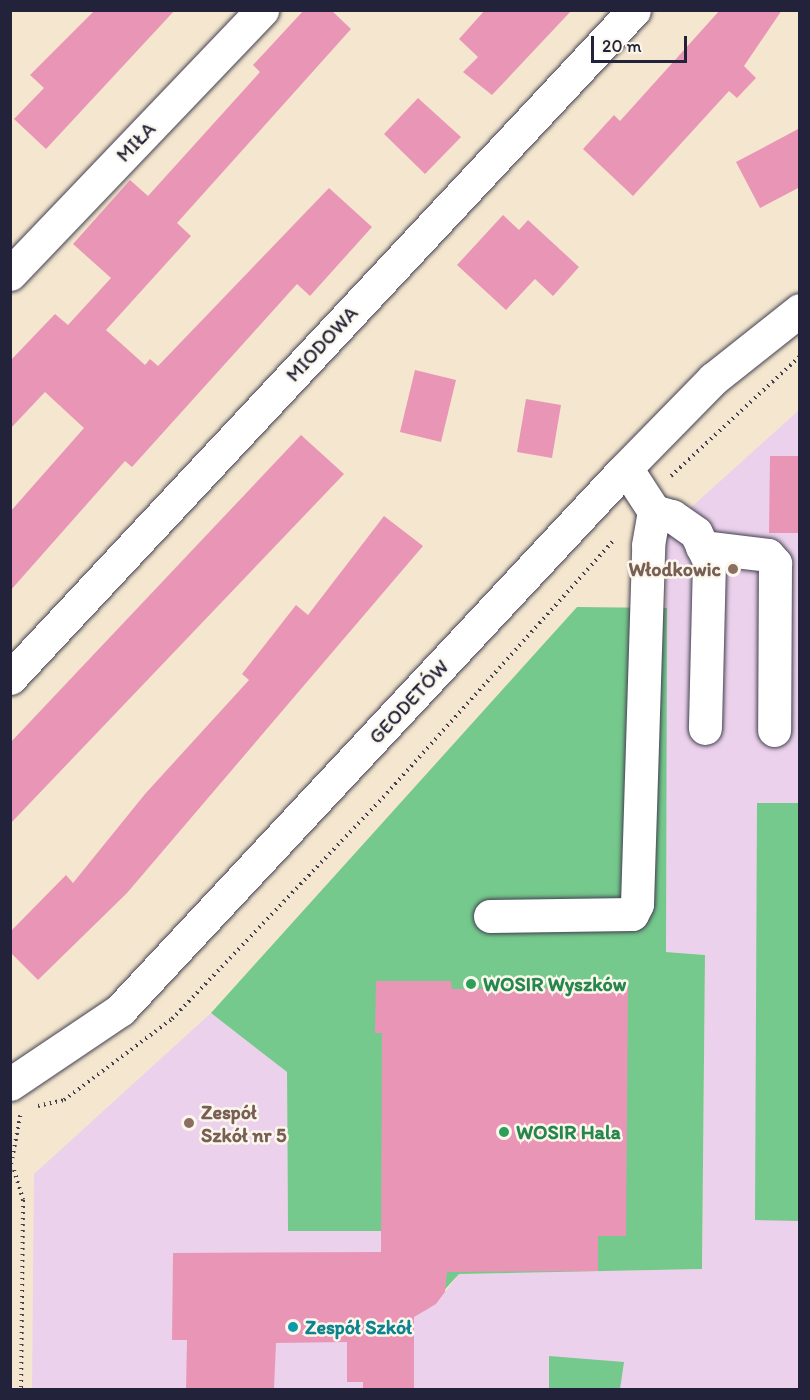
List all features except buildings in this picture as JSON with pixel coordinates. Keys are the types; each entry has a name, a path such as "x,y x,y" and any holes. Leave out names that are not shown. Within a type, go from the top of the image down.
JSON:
{"street":[{"name":"MIŁA","path":"10,274 262,10"},
{"name":"MIODOWA","path":"10,678 634,10"},
{"name":"GEODETÓW","path":"22,1097 120,1010 626,468 713,379 800,310"},
{"path":"626,468 654,511 672,516 696,533 709,561 705,728"},
{"path":"490,916 632,914 637,904 648,545 654,511"},
{"path":"702,547 768,555 775,563 774,730"}],"path":[{"path":"668,479 800,356"},
{"path":"21,1389 23,1200 12,1170 22,1097 64,1100 172,1020 372,810 617,536"}],"shaded area":[{"name":"Zespół Szkół nr 5","path":"799,410 799,1389 32,1390 34,1174 211,1013 287,1072 288,1231 381,1231 381,1315 436,1304 459,1274 702,1269 705,955 666,952 666,530"}],"green space":[{"name":"WOSIR Wyszków","path":"577,607 667,608 666,952 705,955 702,1269 459,1274 426,1310 381,1315 381,1231 288,1231 287,1072 211,1013"},
{"path":"757,803 799,803 799,1221 755,1220"},
{"path":"549,1356 624,1362 620,1389 549,1389"}],"place":[{"name":"Włodkowic","path":"733,569"},
{"name":"WOSIR Wyszków","path":"471,984"},
{"name":"Zespół Szkół nr 5","path":"189,1123"},
{"name":"WOSIR Hala","path":"504,1132"},
{"name":"Zespół Szkół","path":"293,1327"}]}
